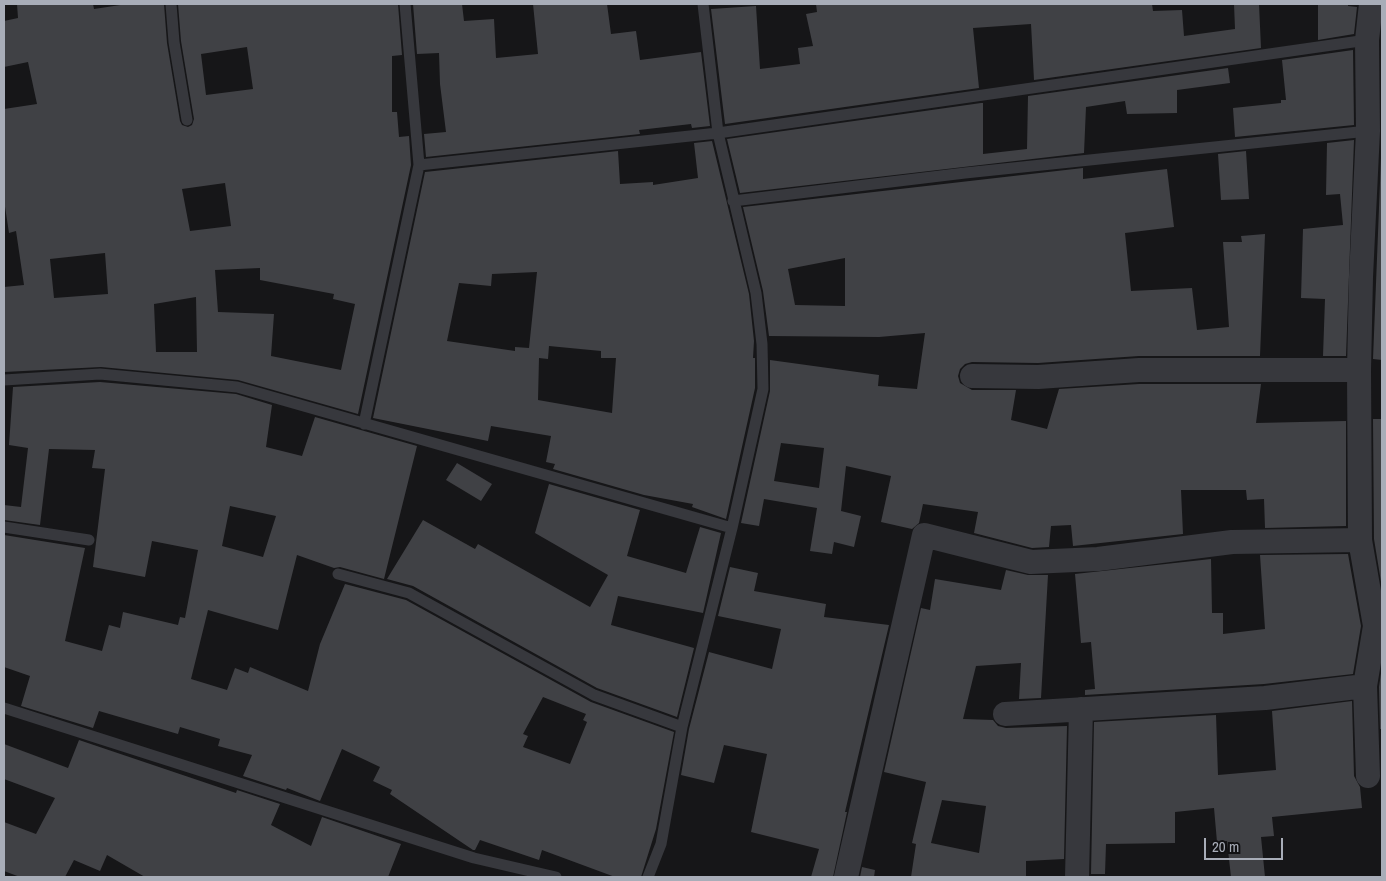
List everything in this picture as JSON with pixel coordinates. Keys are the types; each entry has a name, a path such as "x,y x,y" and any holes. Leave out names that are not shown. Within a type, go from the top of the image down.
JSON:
{"street":[{"path":"1368,776 1365,686 1379,626 1360,540 1359,370 1360,277 1368,131 1367,40 1371,4"},
{"path":"972,376 1038,377 1139,370 1359,370"},
{"path":"846,877 924,536 1031,562 1098,559 1232,542 1360,540"},
{"path":"1005,714 1266,698 1365,686"},
{"path":"1077,877 1081,709"}],"lane":[{"path":"171,4 174,42 187,120"},
{"path":"364,424 419,165 405,4"},
{"path":"648,877 661,844 682,727 732,528 763,389 762,344 756,293 718,134 702,4"},
{"path":"419,165 718,134 1367,40"},
{"path":"733,201 965,173 1368,131"},
{"path":"4,380 100,374 237,386 364,424 732,528"},
{"path":"4,527 89,540"},
{"path":"338,574 409,593 594,694 682,727"},
{"path":"4,708 474,858 556,877"}],"building":[{"path":"17,4 93,4 94,9 127,4 164,4 167,43 180,121 182,125 188,127 192,125 194,119 181,41 178,4 398,4 402,55 392,56 392,112 397,112 399,137 409,136 411,165 358,414 238,380 101,367 4,372 4,287 24,285 16,231 9,233 4,200 4,109 37,104 28,62 4,67 4,21 18,18","holes":["247,47 253,89 206,95 201,54","225,183 231,226 190,231 182,189","105,253 108,294 54,298 50,259","260,268 260,280 334,294 333,299 355,304 341,370 271,356 274,314 218,312 215,270","196,297 197,352 156,352 154,304"]},
{"path":"413,4 462,4 464,21 494,19 496,58 538,54 533,4 607,4 611,34 636,31 640,60 701,52 710,126 692,128 691,124 639,130 640,134 426,157 424,134 446,132 440,84 439,53 417,54"},
{"path":"816,4 1152,4 1153,11 1182,10 1184,36 1235,29 1234,4 1259,4 1261,48 1034,80 1031,24 973,28 979,88 725,124 711,9 756,6 760,69 800,64 798,48 813,46 806,14 817,12"},
{"path":"1318,4 1348,4 1348,6 1357,7 1354,34 1318,40"},
{"path":"1353,50 1354,125 1235,137 1233,108 1281,103 1281,100 1286,100 1282,60"},
{"path":"1228,68 1230,83 1177,90 1177,113 1127,114 1125,101 1086,107 1084,153 740,193 727,139 983,103 983,154 1027,149 1028,96"},
{"path":"1382,132 1382,360 1373,359"},
{"path":"1354,140 1346,356 1323,356 1325,299 1301,298 1303,229 1343,225 1340,194 1326,195 1327,143"},
{"path":"712,141 749,294 754,341 755,388 726,519 692,507 693,504 644,495 553,469 555,464 546,462 551,436 491,426 488,441 373,418 425,172 618,151 620,184 653,182 653,185 698,178 694,143","holes":["537,272 529,348 515,347 515,351 447,341 459,283 491,286 492,274","549,346 601,351 601,358 616,358 612,413 538,400 539,358 548,359"]},
{"path":"1246,151 1249,199 1221,200 1218,154"},
{"path":"1083,168 1083,179 1167,169 1174,227 1125,233 1131,291 1192,288 1197,330 1229,327 1223,242 1242,242 1241,236 1265,234 1260,356 1139,356 1038,363 972,362 965,364 960,369 958,376 960,383 972,390 1016,390 1011,420 1047,429 1059,389 1139,384 1261,384 1256,423 1346,421 1346,526 1265,528 1264,499 1247,500 1246,490 1181,490 1183,534 1073,546 1071,525 1051,526 1049,547 1032,548 974,533 978,512 923,504 919,523 912,529 881,522 891,476 846,466 841,511 861,516 854,547 834,542 832,554 810,551 817,508 764,499 759,526 741,523 770,391 770,360 879,375 878,386 917,389 925,333 879,337 769,336 763,291 743,207","holes":["845,258 845,306 795,305 788,269","781,443 824,448 819,488 774,481"]},
{"path":"100,382 236,394 272,405 266,447 302,456 315,417 417,446 384,579 340,567 334,568 297,555 278,630 208,610 191,679 227,690 235,668 248,673 250,667 308,691 320,644 345,584 406,600 591,702 674,732 656,829 641,877 615,877 542,850 539,860 480,840 475,850 473,850 390,794 392,790 373,781 380,767 342,749 320,801 287,788 286,790 243,776 252,755 218,746 220,739 180,727 178,734 99,711 93,728 21,706 30,676 4,667 4,535 85,548 65,641 102,651 109,625 120,628 123,612 178,625 180,617 185,618 198,550 152,541 145,577 93,567 105,469 92,468 95,450 49,449 40,525 4,520 4,505 21,507 28,448 9,445 13,387","holes":["230,506 276,516 263,557 222,546","543,697 586,714 583,720 587,722 570,764 523,747 528,736 523,734"]},
{"path":"1373,419 1382,419 1382,588 1374,539"},
{"path":"457,463 492,484 481,501 446,480"},
{"path":"549,484 640,510 627,556 686,573 700,527 721,533 703,613 618,596 611,625 694,648 677,717 597,688 413,586 387,579 423,520 475,549 478,544 590,607 608,575 535,533"},
{"path":"1348,554 1361,626 1353,674 1264,684 1085,695 1085,690 1095,689 1091,642 1081,643 1075,574 1211,559 1212,613 1223,613 1223,634 1265,629 1260,555"},
{"path":"730,567 758,573 754,591 826,604 824,617 889,625 845,812 847,812 833,877 811,877 819,849 751,832 767,754 724,745 714,783 681,775 689,729 709,652 772,669 781,629 718,616"},
{"path":"1006,570 1028,575 1048,575 1041,698 1019,699 1021,663 976,666 963,719 993,720 998,726 1006,728 1067,726 1064,859 1026,861 1026,877 911,877 916,844 912,843 926,782 884,772 921,608 930,610 935,579 1001,590","holes":["942,800 986,806 979,853 931,843"]},
{"path":"1382,666 1382,729 1380,729 1379,687"},
{"path":"1352,701 1354,776 1360,787 1362,808 1272,817 1274,836 1261,837 1265,877 1231,877 1227,841 1217,842 1214,808 1175,812 1175,843 1106,844 1105,874 1091,874 1094,722 1216,715 1218,775 1276,770 1272,711"},
{"path":"79,740 236,793 237,790 280,804 271,825 311,846 322,817 401,844 388,877 145,877 107,855 100,871 74,860 65,877 20,877 4,871 4,822 36,834 55,798 4,779 4,744 68,768"},
{"path":"862,867 875,870 874,877 860,877"}]}
